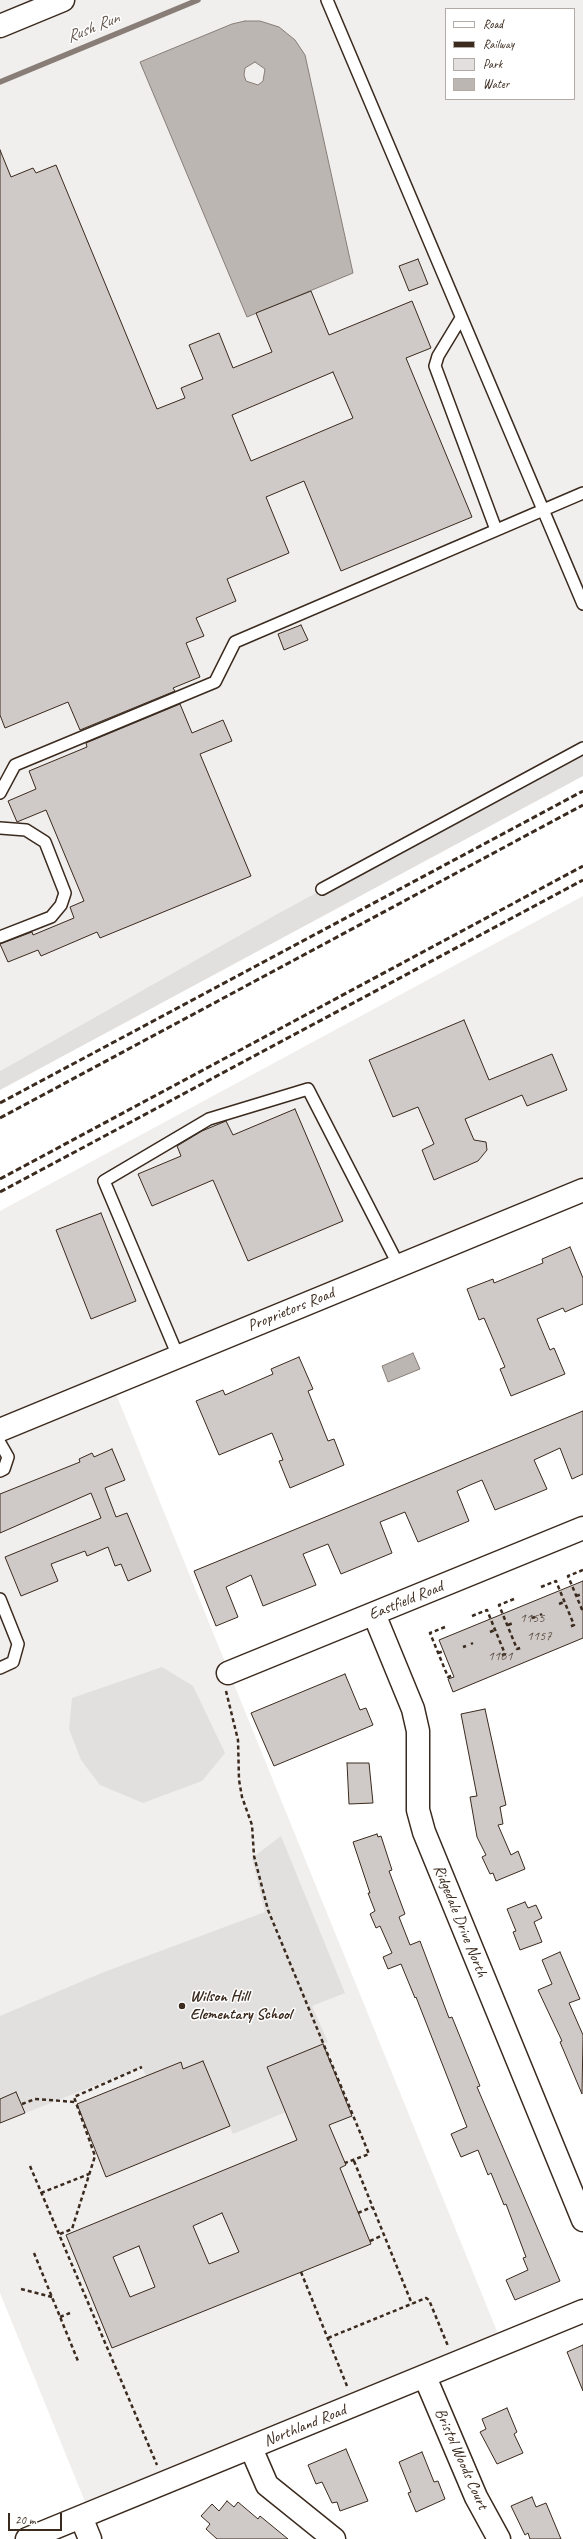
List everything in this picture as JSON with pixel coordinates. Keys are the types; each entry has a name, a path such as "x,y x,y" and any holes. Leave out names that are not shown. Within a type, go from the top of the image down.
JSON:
{"street":[{"path":"0,26 63,0"},
{"name":"Proprietors Road","path":"0,1430 583,1190"},
{"name":"Eastfield Road","path":"228,1673 583,1528"},
{"name":"Ridgedale Drive North","path":"374,1614 413,1709 418,1731 418,1810 424,1832 583,2220"},
{"name":"Northland Road","path":"27,2539 583,2311"},
{"name":"Bristol Woods Court","path":"425,2377 476,2497 499,2539"},
{"path":"251,2448 267,2485 334,2539"},
{"path":"81,2517 90,2539"}],"lane":[{"path":"327,0 583,604"},
{"path":"461,318 438,356 435,366 496,527"},
{"path":"0,793 15,765 215,682 235,642 583,493"},
{"path":"322,889 583,748"},
{"path":"0,828 26,830 45,842 65,893 61,905 51,917 0,937"},
{"path":"178,1356 104,1181 209,1119 308,1089 399,1266"},
{"path":"0,1443 8,1457 4,1469 0,1471"},
{"path":"0,1599 18,1644 13,1662 0,1668"}],"path":[{"path":"583,1570 568,1576 583,1612"},
{"path":"541,1587 556,1581 574,1625 569,1627"},
{"path":"576,1596 582,1594"},
{"path":"514,1598 499,1605 517,1649 522,1647"},
{"path":"559,1604 564,1602"},
{"path":"472,1616 487,1610 505,1654 500,1656"},
{"path":"508,1625 513,1623"},
{"path":"445,1627 430,1633 448,1677 454,1675"},
{"path":"490,1632 495,1630"},
{"path":"438,1653 444,1651"},
{"path":"228,1673 222,1675 238,1740 238,1780 242,1797 252,1825 259,1876 268,1910 369,2154 354,2161 345,2163"},
{"path":"60,2234 72,2229 95,2156 74,2097 142,2067"},
{"path":"22,2104 35,2100 75,2102"},
{"path":"354,2161 412,2304"},
{"path":"30,2166 60,2234 88,2306 158,2465"},
{"path":"41,2193 89,2174"},
{"path":"358,2213 372,2207"},
{"path":"370,2241 383,2235"},
{"path":"34,2253 78,2361"},
{"path":"301,2272 347,2385"},
{"path":"21,2289 52,2297"},
{"path":"328,2338 426,2298 429,2300 448,2346"},
{"path":"60,2317 70,2313"}],"shaded area":[{"path":"0,0 583,0 583,748 277,914 0,1071"},
{"path":"583,896 583,1190 112,1384 503,2346 90,2514 0,2293 0,1211"}],"green space":[{"path":"583,748 583,776 0,1090 0,1071 277,914"},
{"path":"162,1667 193,1686 225,1753 202,1781 143,1803 100,1785 81,1760 69,1729 72,1698"},
{"path":"281,1836 345,1993 312,2006 328,2042 267,2067 286,2112 233,2134 203,2061 183,2069 180,2062 146,2076 142,2067 0,2123 0,2016 104,1972 265,1912 252,1858"}],"water":[{"path":"245,21 260,21 279,27 295,40 305,55 353,273 247,317 140,62 232,24","holes":["255,62 265,69 263,81 258,85 246,81 244,75 245,68"]},
{"path":"413,1353 420,1369 388,1382 382,1366"}],"building":[{"path":"0,150 11,177 33,168 36,173 56,165 157,409 185,398 181,388 203,379 189,345 219,333 233,368 272,352 256,313 311,291 329,335 412,301 431,348 406,358 472,517 341,571 304,481 266,497 289,553 227,579 236,601 196,618 204,636 186,643 200,677 173,688 175,691 80,730 68,702 5,728 0,715","holes":["333,372 353,418 251,461 232,415"]},
{"path":"418,259 428,284 409,291 399,266"},
{"path":"301,625 308,640 284,650 278,634"},
{"path":"180,704 192,733 223,720 232,741 200,754 251,876 100,938 97,932 41,956 38,950 8,962 0,944 32,932 33,935 74,918 70,907 84,901 46,810 17,822 8,801 36,789 29,771 87,747 86,743"},
{"path":"464,1020 489,1080 552,1054 567,1090 527,1106 522,1095 465,1119 474,1140 486,1142 487,1150 478,1161 434,1180 422,1150 434,1144 418,1107 393,1117 369,1060"},
{"path":"295,1109 343,1221 248,1261 213,1180 152,1206 138,1174 181,1156 177,1146 202,1131 226,1121 233,1135"},
{"path":"101,1213 136,1301 91,1319 56,1230"},
{"path":"570,1247 583,1278 583,1304 565,1312 563,1308 537,1319 550,1350 554,1348 565,1374 511,1396 500,1369 505,1367 484,1318 479,1320 467,1289 493,1279 494,1283 543,1263 542,1259"},
{"path":"299,1357 313,1389 308,1391 328,1441 334,1439 344,1465 290,1488 279,1461 283,1460 272,1433 219,1455 196,1401 223,1390 225,1395 273,1374 271,1369"},
{"path":"583,1411 583,1474 572,1479 560,1448 534,1460 547,1489 495,1510 482,1480 457,1491 469,1521 418,1542 405,1512 380,1522 392,1553 341,1574 328,1544 303,1554 316,1585 263,1606 251,1575 226,1587 238,1617 216,1626 194,1571"},
{"path":"112,1449 125,1480 105,1488 116,1517 127,1513 151,1571 128,1581 121,1564 115,1566 108,1547 87,1556 85,1551 51,1564 58,1581 21,1596 5,1557 101,1518 91,1493 0,1533 0,1494 80,1462 79,1459 92,1453 94,1457"},
{"path":"583,1581 583,1638 453,1692 448,1679 454,1677 439,1640"},
{"path":"345,1674 360,1710 366,1708 373,1725 274,1766 251,1713"},
{"path":"485,1709 506,1805 500,1807 503,1824 498,1825 511,1855 518,1851 525,1869 496,1881 493,1873 490,1874 482,1857 486,1855 477,1837 470,1797 477,1796 461,1714"},
{"path":"347,1763 369,1763 373,1803 349,1804"},
{"path":"377,1834 378,1837 381,1836 392,1870 389,1871 405,1914 399,1917 410,1945 420,1941 449,2018 452,2017 480,2086 477,2087 560,2281 515,2300 506,2280 528,2270 523,2258 526,2257 506,2204 504,2205 491,2173 488,2175 478,2150 461,2157 451,2134 467,2127 416,1997 415,1998 401,1964 388,1969 383,1957 392,1953 380,1926 376,1928 370,1914 375,1911 368,1893 370,1893 353,1842"},
{"path":"525,1902 528,1908 536,1905 542,1918 534,1922 542,1942 520,1950 513,1932 516,1931 507,1909"},
{"path":"560,1952 580,1999 569,2003 583,2035 582,2094 560,2042 562,2041 538,1990 552,1984 542,1960"},
{"name":"Wilson Hill Elementary School","path":"323,2044 352,2116 329,2125 346,2165 340,2168 371,2244 112,2348 66,2235 297,2140 267,2067","holes":["222,2213 239,2252 209,2264 193,2226","139,2246 155,2287 130,2297 113,2257"]},
{"path":"203,2061 230,2126 106,2177 77,2104 181,2062 183,2069"},
{"path":"16,2092 25,2113 0,2123 0,2099"},
{"path":"583,2345 583,2391 567,2352"},
{"path":"507,2408 517,2432 514,2434 523,2453 497,2464 480,2432 486,2429 482,2419"},
{"path":"346,2449 368,2501 340,2511 337,2502 332,2503 322,2482 316,2484 308,2465"},
{"path":"422,2452 434,2482 438,2481 445,2499 416,2512 408,2493 411,2492 399,2462"},
{"path":"532,2497 536,2507 546,2503 561,2539 530,2539 528,2533 525,2535 511,2506"},
{"path":"227,2501 234,2507 238,2502 258,2519 260,2516 288,2539 217,2539 206,2529 210,2524 201,2516 212,2504 219,2511"}],"waterway":[{"name":"Rush Run","path":"0,82 198,0"}],"railway":[{"path":"0,1103 583,791"},
{"path":"0,1118 583,805"},
{"path":"0,1179 583,866"},
{"path":"0,1192 583,880"}],"place":[{"name":"Wilson Hill Elementary School","path":"182,2006"}]}
